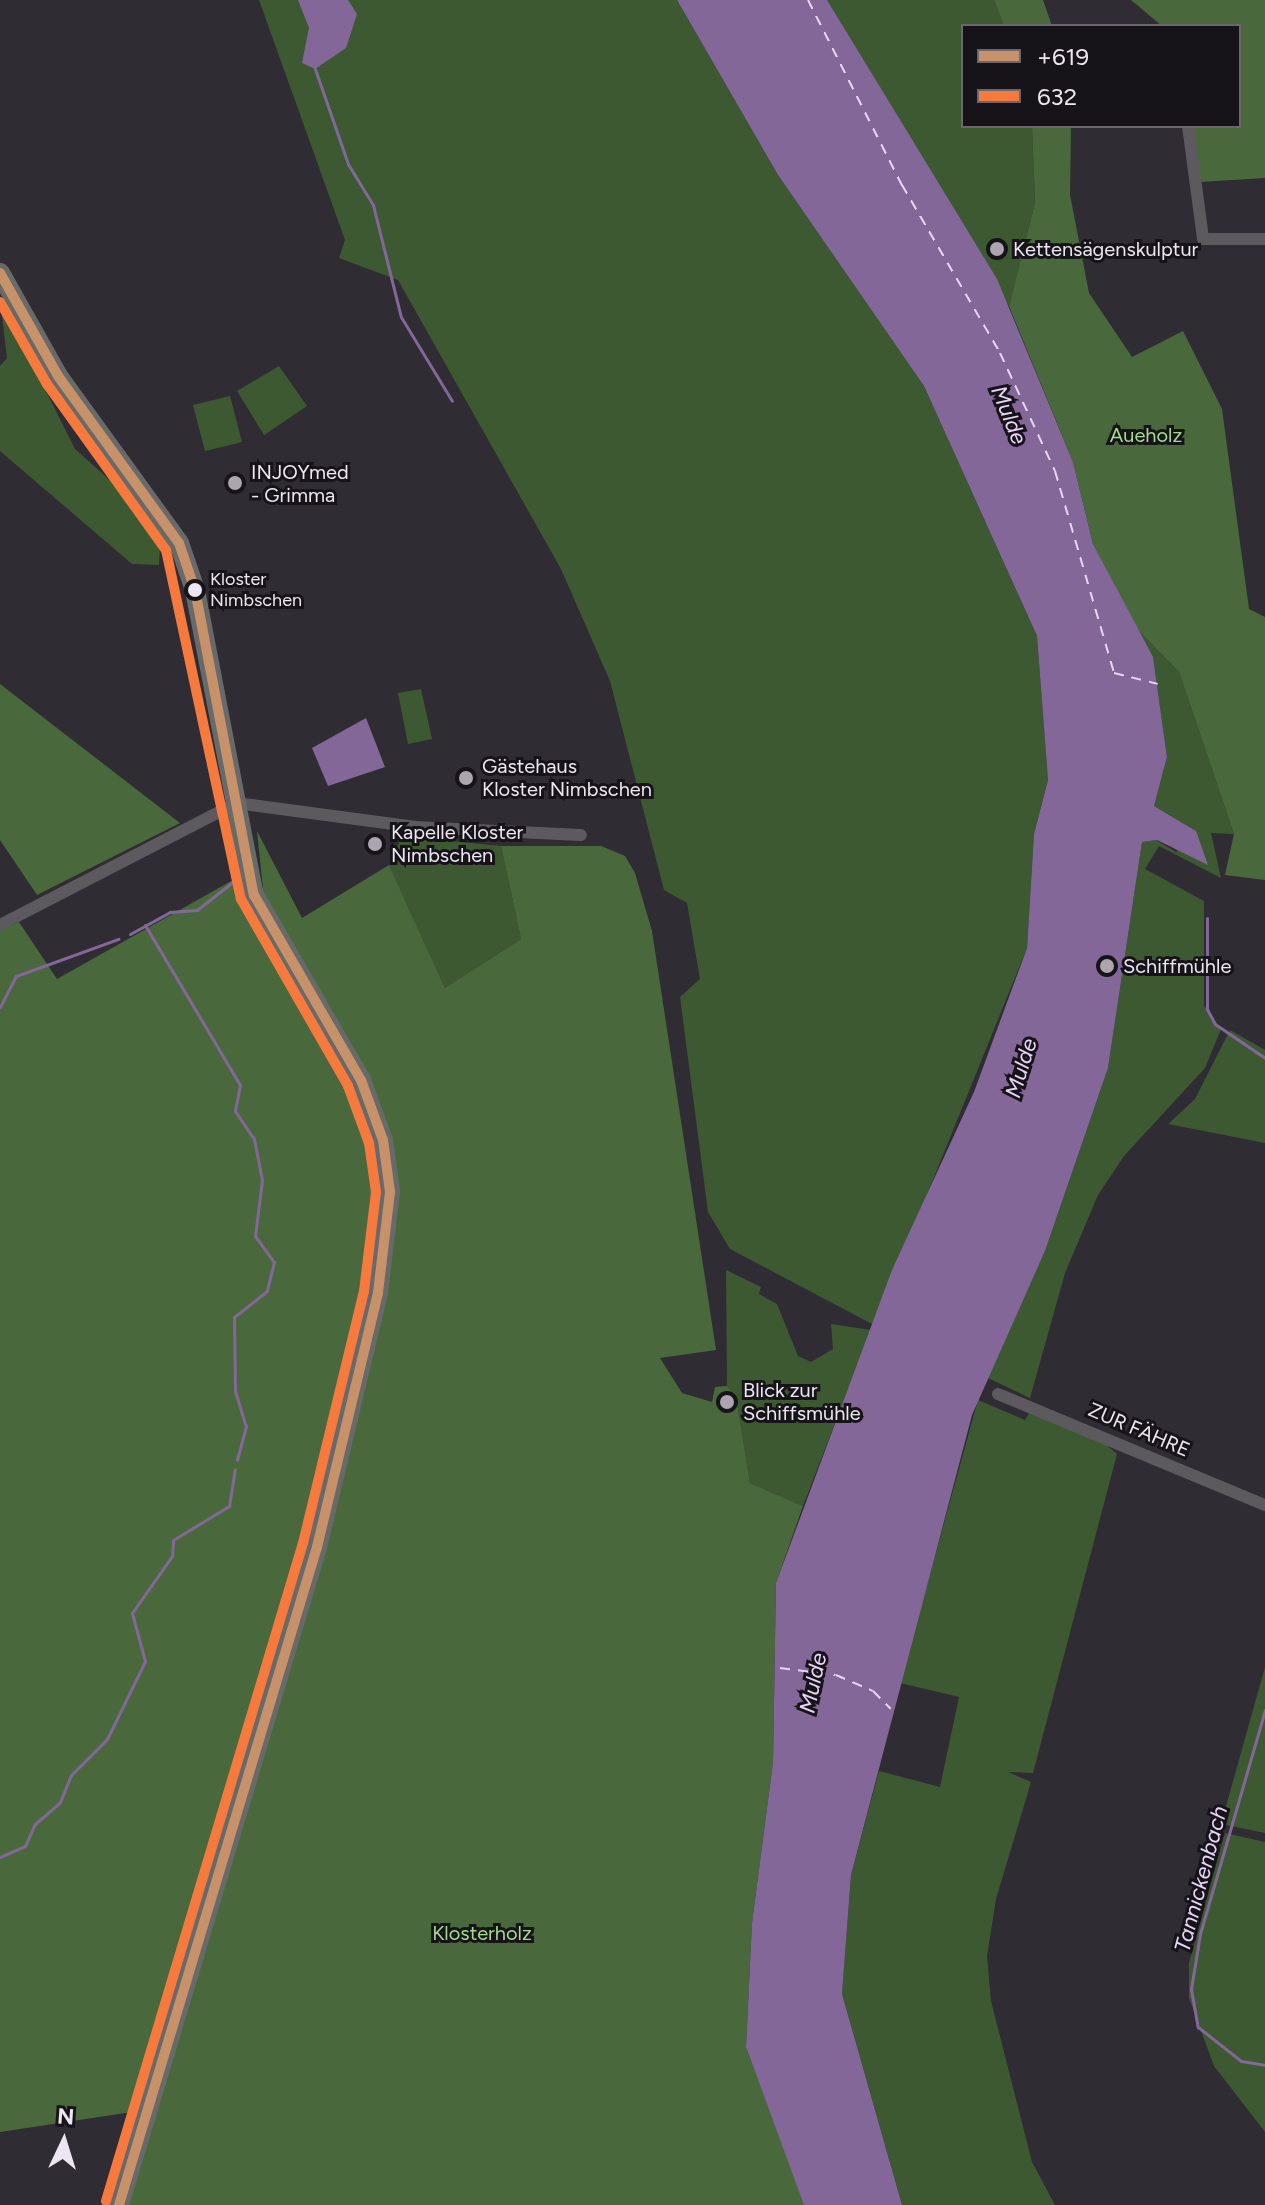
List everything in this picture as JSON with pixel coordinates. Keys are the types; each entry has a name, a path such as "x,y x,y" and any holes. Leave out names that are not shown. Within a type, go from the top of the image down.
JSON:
{"main road":[{"path":"0,273 58,376 179,543 195,590 256,903 333,1022 371,1104 386,1159 388,1233 309,1575 220,1849 119,2205"}],"street":[{"path":"1188,128 1203,239 1265,239"},
{"path":"0,925 236,803 415,827 581,835"},
{"name":"ZUR FÄHRE","path":"998,1394 1265,1505"}],"green space":[{"path":"259,0 677,0 778,175 924,386 1037,636 1048,780 1034,834 1027,948 874,1325 730,1249 708,1212 680,997 700,979 687,903 664,890 610,681 561,569 398,280 339,258 345,240"},
{"path":"827,0 994,0 1003,24 961,24 961,128 1032,128 1035,203 1009,306"},
{"path":"994,0 1043,0 1051,24 1003,24"},
{"path":"1131,0 1265,0 1265,178 1199,182 1192,128 1241,128 1241,24 1160,24"},
{"name":"Aueholz","path":"1032,128 1071,128 1070,195 1089,293 1132,357 1183,331 1222,409 1249,609 1265,617 1265,880 1225,875 1234,834 1179,672 1137,629 1093,544 1073,462 1009,306 1035,203"},
{"path":"0,300 75,449 161,526 159,565 132,564 0,451 0,366 7,358"},
{"path":"279,366 307,406 264,435 237,391"},
{"path":"230,396 242,442 205,451 193,405"},
{"path":"1137,629 1179,672 1234,834 1211,833 1221,878 1159,846 1145,869 1204,901 1204,1006 1221,1029 1205,1068 1124,1156 1098,1195 1065,1273 1030,1398 988,1378 1045,1251 1108,1068 1142,842 1156,840 1176,852 1196,831 1154,806 1167,757 1153,658"},
{"path":"0,684 180,823 37,895 0,840"},
{"path":"421,689 432,739 408,744 398,693"},
{"path":"231,820 371,1123 384,1219 323,1502 145,2091 132,2112 0,2132 0,931 19,922 57,979 233,880 222,822"},
{"name":"Klosterholz","path":"257,831 302,918 389,865 445,988 521,939 501,846 601,846 625,856 635,873 652,931 716,1350 660,1358 682,1393 712,1402 715,1387 727,1386 736,1397 750,1483 803,1506 776,1583 773,1762 752,1923 746,2047 805,2205 124,2205 393,1234 366,1077 265,908"},
{"path":"402,836 501,846 521,939 445,988 389,865"},
{"path":"1230,1030 1265,1050 1265,1143 1168,1124 1195,1099"},
{"path":"726,1270 761,1287 759,1294 777,1304 798,1356 811,1362 833,1349 831,1324 871,1330 803,1506 750,1483 736,1397 727,1386"},
{"path":"978,1400 1025,1420 1033,1407 1091,1432 1117,1454 1033,1773 1008,1772 1031,1782 996,1899 987,1956 991,2001 1032,2162 1055,2205 902,2205 842,1994 851,1875 879,1771 940,1787 959,1697 900,1683"},
{"path":"1265,1667 1265,1833 1221,1824"},
{"path":"1225,1833 1265,1842 1265,2132 1214,2066 1189,1998 1189,1963"}],"water":[{"path":"298,0 348,0 357,14 346,48 315,69 302,63 309,28"},
{"name":"Mulde","path":"677,0 827,0 997,279 1073,462 1093,544 1153,657 1167,757 1154,806 1196,831 1208,865 1157,840 1142,842 1108,1068 1045,1251 972,1415 851,1875 842,1994 902,2205 804,2205 746,2047 752,1923 773,1762 776,1583 892,1270 974,1092 1027,948 1034,834 1048,780 1037,636 924,386 778,175"},
{"path":"366,718 385,767 328,786 312,748"}],"waterway":[{"path":"315,69 348,164 373,205 401,317 452,401"},
{"path":"130,934 170,912 197,910 235,880"},
{"name":"Tannickenbach","path":"1207,918 1207,1009 1215,1024 1265,1058"},
{"path":"145,925 240,1085 235,1111 254,1139 262,1180 255,1236 274,1262 267,1291 234,1317 235,1391 246,1426 237,1460"},
{"path":"0,1007 16,976 118,939"},
{"path":"0,1857 25,1846 35,1824 60,1802 71,1775 107,1739 145,1661 132,1613 172,1556 173,1540 229,1506 235,1469"},
{"path":"1265,1710 1200,1934 1191,1989 1198,2027 1241,2061 1265,2065"}],"ferry route":[{"path":"808,0 902,185 1000,353 1055,471 1114,673 1158,684"},
{"path":"780,1668 836,1675 873,1691 891,1709"}],"transit line":[{"name":"+619","path":"0,273 58,376 179,543 195,590 254,895 361,1080 383,1140 390,1192 378,1293 317,1547 119,2205"},
{"name":"632","path":"0,302 47,384 166,550 241,899 348,1086 369,1143 376,1192 364,1291 303,1543 106,2201"}],"place":[{"name":"Kettensägenskulptur","path":"997,249"},
{"name":"INJOYmed - Grimma","path":"235,483"},
{"name":"Kloster Nimbschen","path":"195,590"},
{"name":"Gästehaus Kloster Nimbschen","path":"466,778"},
{"name":"Kapelle Kloster Nimbschen","path":"375,844"},
{"name":"Schiffmühle","path":"1107,966"},
{"name":"Blick zur Schiffsmühle","path":"727,1402"}]}
